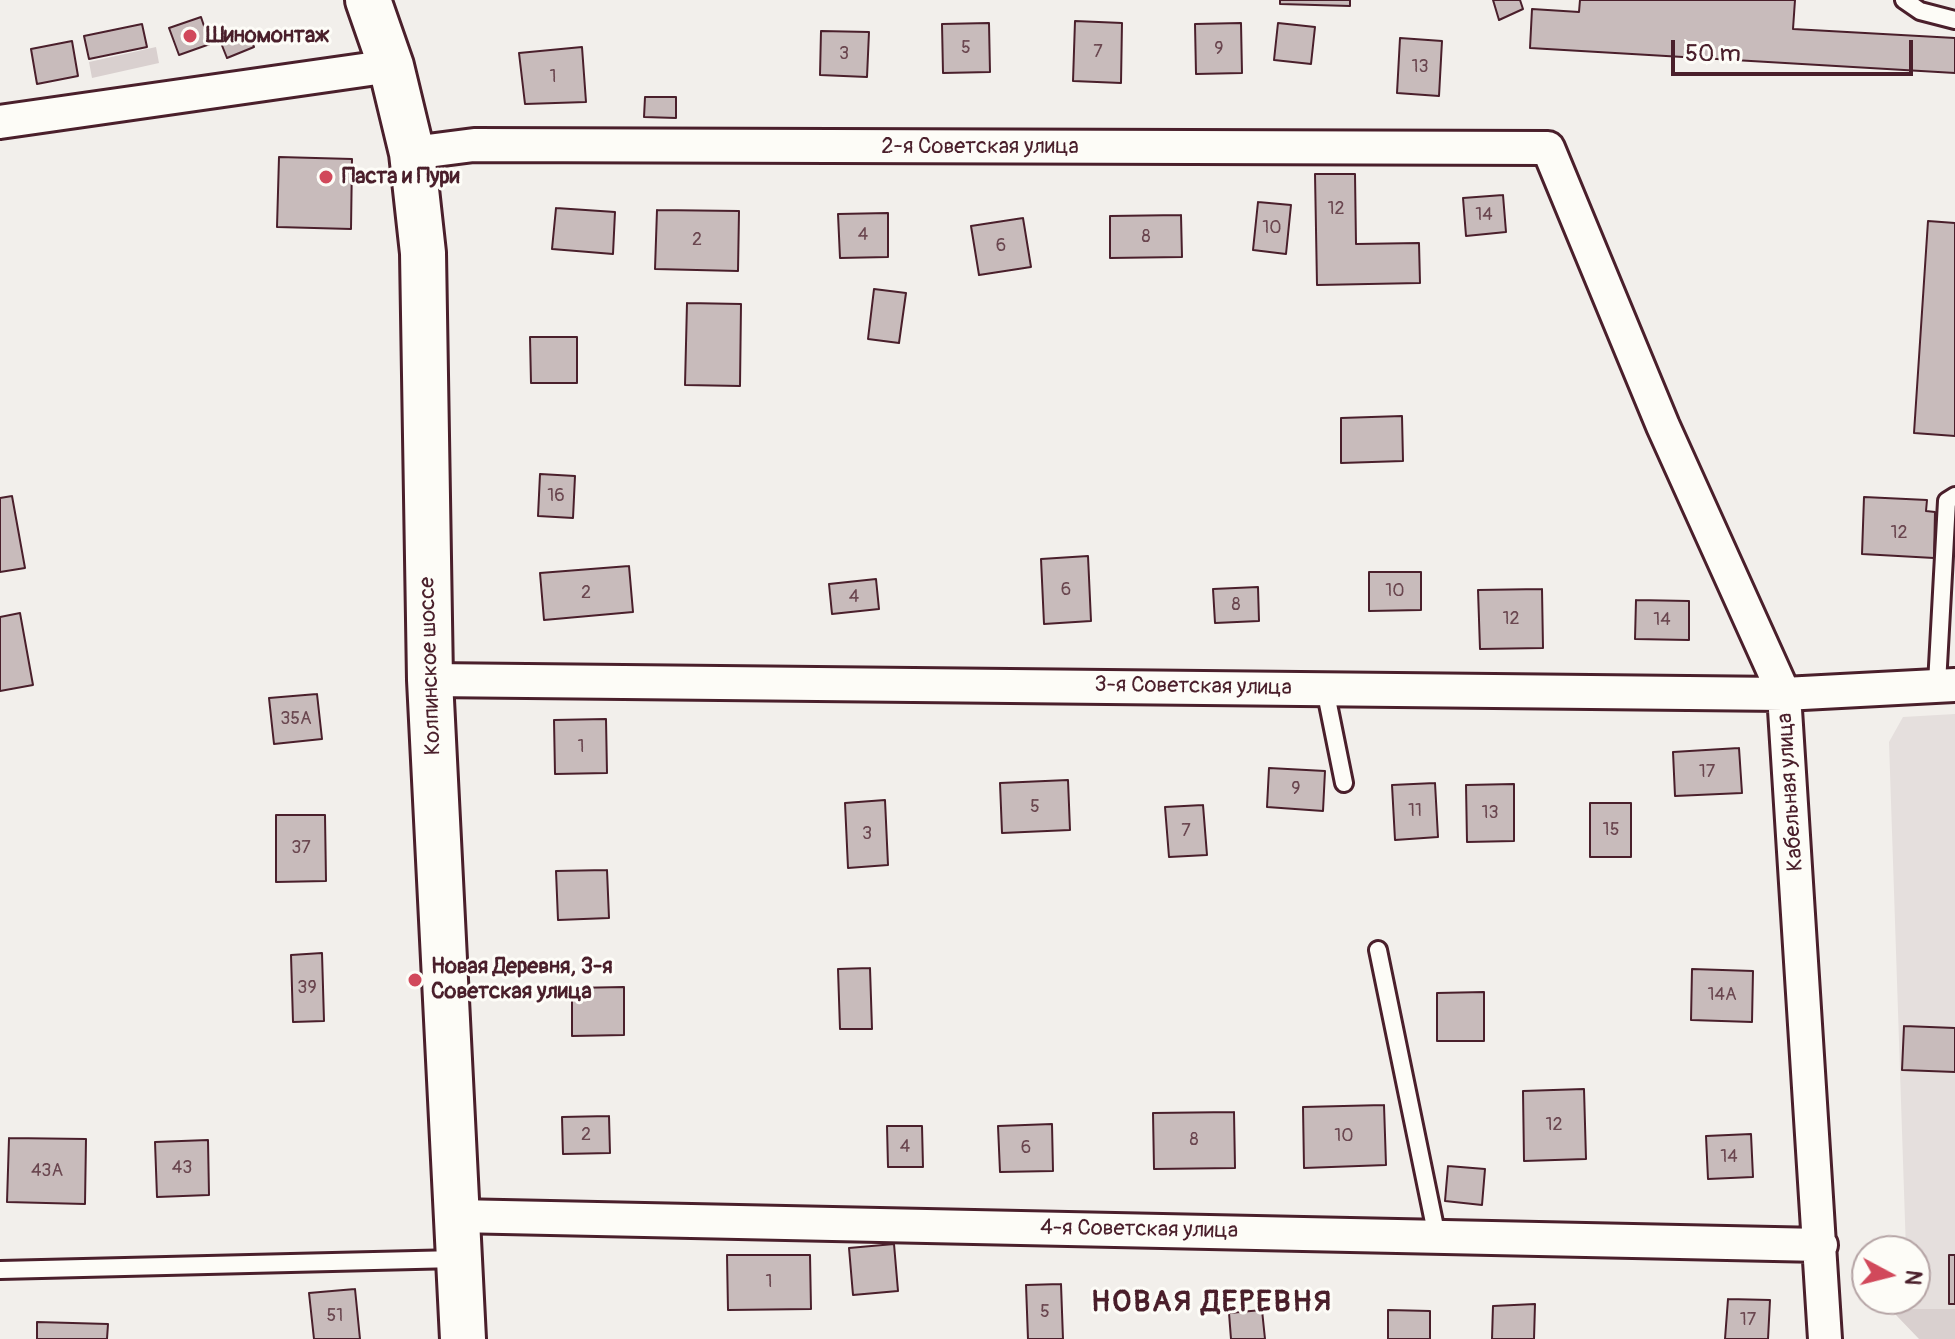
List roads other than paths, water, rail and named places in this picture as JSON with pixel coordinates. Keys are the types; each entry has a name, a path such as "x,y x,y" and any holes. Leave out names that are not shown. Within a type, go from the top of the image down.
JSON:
{"main road":[{"name":"Колпинское шоссе","path":"368,0 391,66 412,153 423,253 430,680 463,1339"}],"street":[{"path":"0,122 391,66"},
{"name":"2-я Советская улица","path":"412,153 474,145 1548,148"},
{"name":"Кабельная улица","path":"1548,148 1663,426 1784,694 1825,1339"},
{"name":"3-я Советская улица","path":"430,680 1784,694 1946,684"},
{"name":"4-я Советская улица","path":"456,1216 1821,1245"}],"lane":[{"path":"1904,0 1920,11 1955,20"},
{"path":"1946,684 1947,501 1955,496"},
{"path":"1325,689 1344,783"},
{"path":"1378,950 1437,1237"},
{"path":"0,1270 459,1259"}],"place":[{"name":"Шиномонтаж","path":"190,36"},
{"name":"Паста и Пури","path":"326,177"},
{"name":"Новая Деревня, 3-я Советская улица","path":"415,980"}],"district":[{"name":"НОВАЯ ДЕРЕВНЯ","path":"1212,1303"}]}
